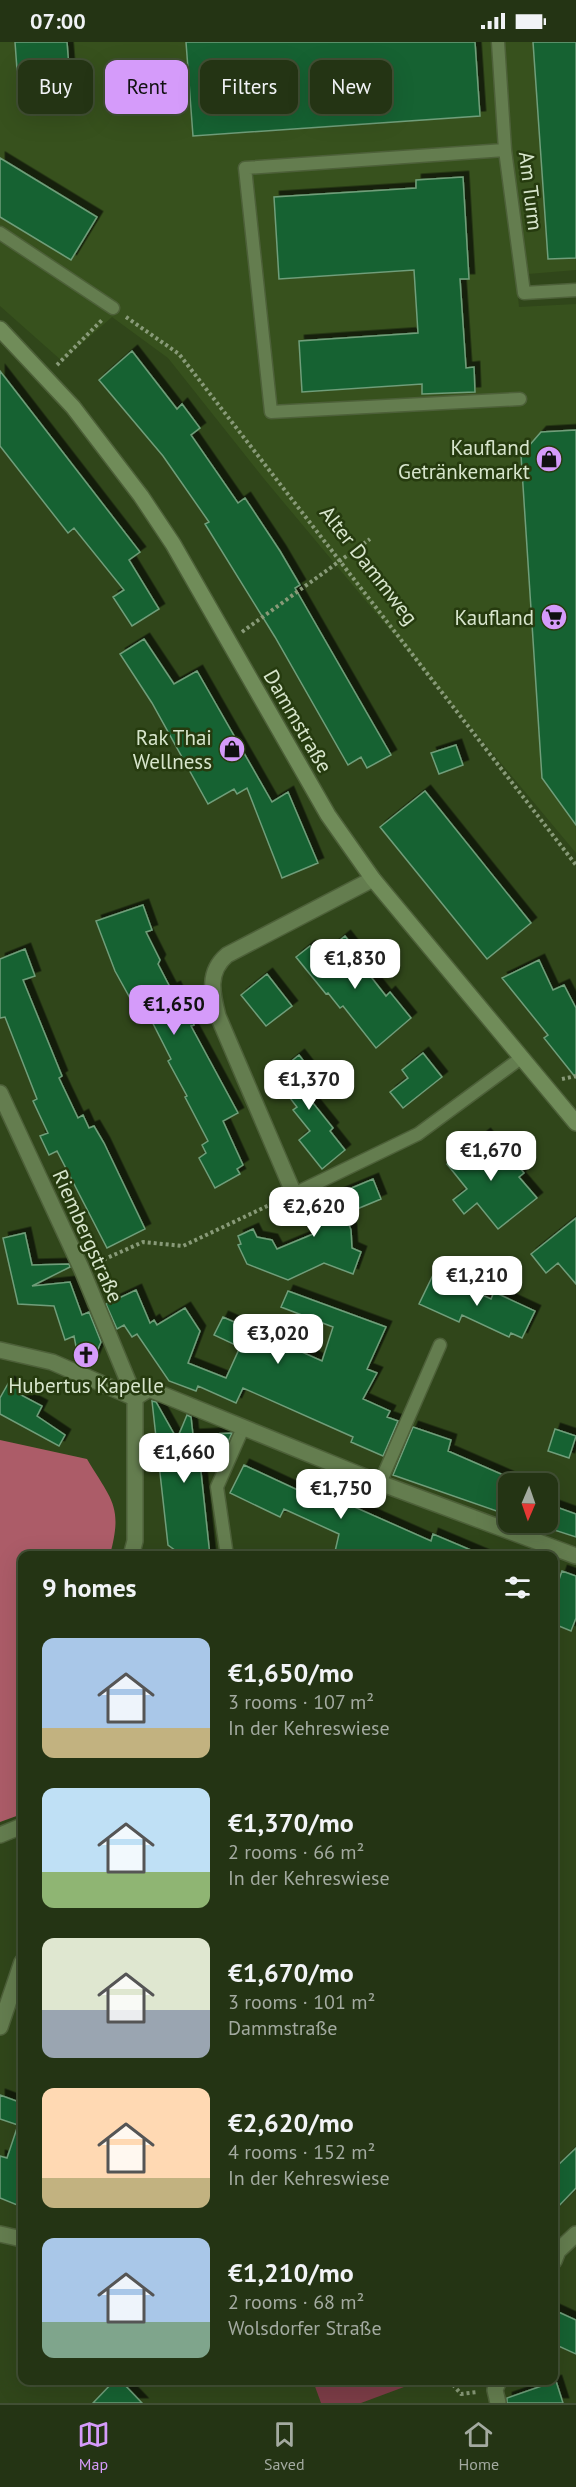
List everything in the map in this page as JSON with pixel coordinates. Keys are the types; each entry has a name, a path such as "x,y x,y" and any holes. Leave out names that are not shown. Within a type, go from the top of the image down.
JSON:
{"street":[{"name":"Dammstraße","path":"0,329 73,407 141,496 173,544 328,815 373,879 576,1124"},
{"path":"294,1194 218,1016 212,991 214,974 217,964 227,955 373,879"},
{"name":"Riembergstraße","path":"0,1093 82,1270 135,1398"},
{"path":"0,1350 52,1362 135,1398"},
{"path":"135,1398 149,1389 380,1483 576,1556"},
{"path":"132,1551 135,1541 135,1398"},
{"path":"0,1834 18,1827"},
{"path":"0,2027 18,1974"},
{"path":"0,2234 18,2238"},
{"path":"558,2251 576,2234"}],"lane":[{"name":"Am Turm","path":"498,42 505,150 525,293 576,290"},
{"path":"505,150 245,168 271,412 520,399"},
{"path":"0,233 113,308"},
{"path":"294,1194 418,1134 521,1058"},
{"path":"380,1483 440,1346"},
{"path":"225,1551 217,1486 243,1428"}],"path":[{"path":"46,377 113,308"},
{"name":"Alter Dammweg","path":"113,308 179,354 576,865"},
{"path":"229,642 370,539"},
{"path":"82,1270 143,1242 183,1246 294,1194"},
{"path":"452,2385 460,2394 497,2391"}],"shaded area":[{"path":"0,42 576,42 576,270 516,275 519,307 576,304 576,853 265,480 168,358 112,317 62,361 0,306"},
{"path":"0,1440 87,1459 113,1504 115,1525 111,1551 18,1551 18,1815 0,1822"},
{"path":"314,2385 403,2385 404,2387 361,2403 321,2403"}],"building":[{"path":"15,42 67,42 68,60 18,60 18,83"},
{"path":"186,42 475,42 480,116 193,136"},
{"path":"533,42 576,42 576,258 548,259"},
{"path":"0,158 97,217 71,260 0,217"},
{"path":"463,177 469,279 460,279 466,368 474,367 475,392 422,394 422,384 302,392 299,341 418,333 414,270 279,279 274,197 416,188 416,180"},
{"path":"132,351 177,409 182,404 200,428 191,435 238,503 245,498 280,551 300,585 295,588 391,755 367,768 361,757 348,765 275,637 205,524 209,522 163,456 99,380"},
{"path":"0,371 140,552 129,560 159,609 132,626 113,597 124,590 74,528 68,533 0,446"},
{"name":"Kaufland","path":"576,430 576,825 542,778 521,455 541,432"},
{"path":"144,639 174,684 197,671 272,802 288,792 318,863 282,878 247,788 237,794 234,789 208,804 152,703 120,654"},
{"path":"456,745 463,765 439,774 431,753"},
{"path":"425,791 531,923 487,959 380,827"},
{"path":"143,905 152,930 146,932 160,960 158,964 171,989 175,987 194,1025 191,1026 238,1113 223,1121 243,1165 237,1169 240,1174 215,1188 199,1158 206,1153 202,1145 208,1141 168,1061 171,1059 138,994 130,998 115,971 96,921"},
{"path":"345,936 368,965 364,968 386,996 390,992 411,1018 376,1048 343,1006 340,1008 328,993 326,994 296,957 310,946 319,957"},
{"path":"25,949 35,976 23,980 62,1076 59,1078 78,1118 83,1115 89,1128 94,1126 104,1143 145,1229 107,1248 57,1151 49,1155 40,1136 48,1133 33,1101 37,1099 5,1017 0,1018 0,959"},
{"path":"539,960 553,990 564,985 576,1008 576,1078 544,1038 548,1035 502,978"},
{"path":"267,974 292,1006 266,1026 241,995"},
{"path":"423,1053 442,1077 403,1108 390,1092 408,1078 402,1070"},
{"path":"299,1055 324,1087 309,1098 333,1128 330,1131 345,1150 322,1169 299,1140 310,1131 293,1110 297,1107 273,1076"},
{"path":"485,1134 501,1153 505,1150 524,1173 519,1177 537,1198 498,1229 477,1203 464,1214 453,1200 467,1189 447,1164"},
{"path":"373,1179 381,1199 345,1214 351,1230 352,1248 361,1252 353,1274 324,1263 288,1280 247,1264 238,1245 241,1244 238,1236 253,1229 257,1237 272,1240 277,1249 313,1234 312,1221 317,1219 311,1205"},
{"path":"576,1218 576,1284 558,1263 546,1273 531,1254"},
{"path":"25,1233 32,1265 69,1264 70,1267 32,1286 70,1282 82,1315 89,1312 101,1342 92,1363 78,1357 74,1336 65,1340 54,1306 18,1304 3,1238"},
{"path":"434,1273 491,1299 494,1292 535,1311 522,1338 511,1333 509,1337 462,1315 459,1322 419,1304"},
{"path":"136,1290 150,1323 154,1320 157,1325 185,1308 200,1331 188,1363 226,1378 240,1347 214,1335 223,1317 322,1361 333,1327 281,1307 288,1291 386,1327 367,1369 377,1373 363,1399 390,1411 387,1417 398,1421 383,1456 351,1442 353,1437 243,1388 236,1403 198,1386 196,1391 169,1381 137,1334 132,1337 124,1325 117,1329 106,1304"},
{"path":"9,1382 23,1391 21,1395 42,1406 37,1416 65,1435 59,1446 0,1414 0,1398"},
{"path":"152,1401 156,1402 177,1439 187,1415 191,1417 193,1435 232,1433 225,1448 199,1453 209,1551 176,1551 168,1545"},
{"path":"413,1427 451,1440 448,1451 499,1473 498,1512 393,1475"},
{"path":"555,1429 576,1436 569,1458 548,1451"},
{"path":"244,1465 302,1492 305,1485 431,1541 433,1534 473,1551 335,1551 339,1534 284,1509 280,1517 230,1493"},
{"path":"558,1508 576,1514 576,1537 558,1531"},
{"path":"562,1571 576,1576 576,1618 571,1631 558,1626 558,1582"},
{"path":"0,2095 18,2102 18,2125 0,2119"},
{"path":"18,2125 18,2205 0,2198 0,2156 7,2158"},
{"path":"576,2148 576,2188 558,2207 558,2165"},
{"path":"558,2312 576,2320 576,2354 558,2346"},
{"path":"110,2385 125,2385 142,2403 93,2403"},
{"path":"544,2385 557,2385 563,2403 507,2403 507,2398"}],"place":[{"name":"Kaufland Getränkemarkt","path":"549,459"},
{"name":"Kaufland","path":"554,617"},
{"name":"Rak Thai Wellness","path":"232,749"},
{"name":"Hubertus Kapelle","path":"86,1355"}]}
